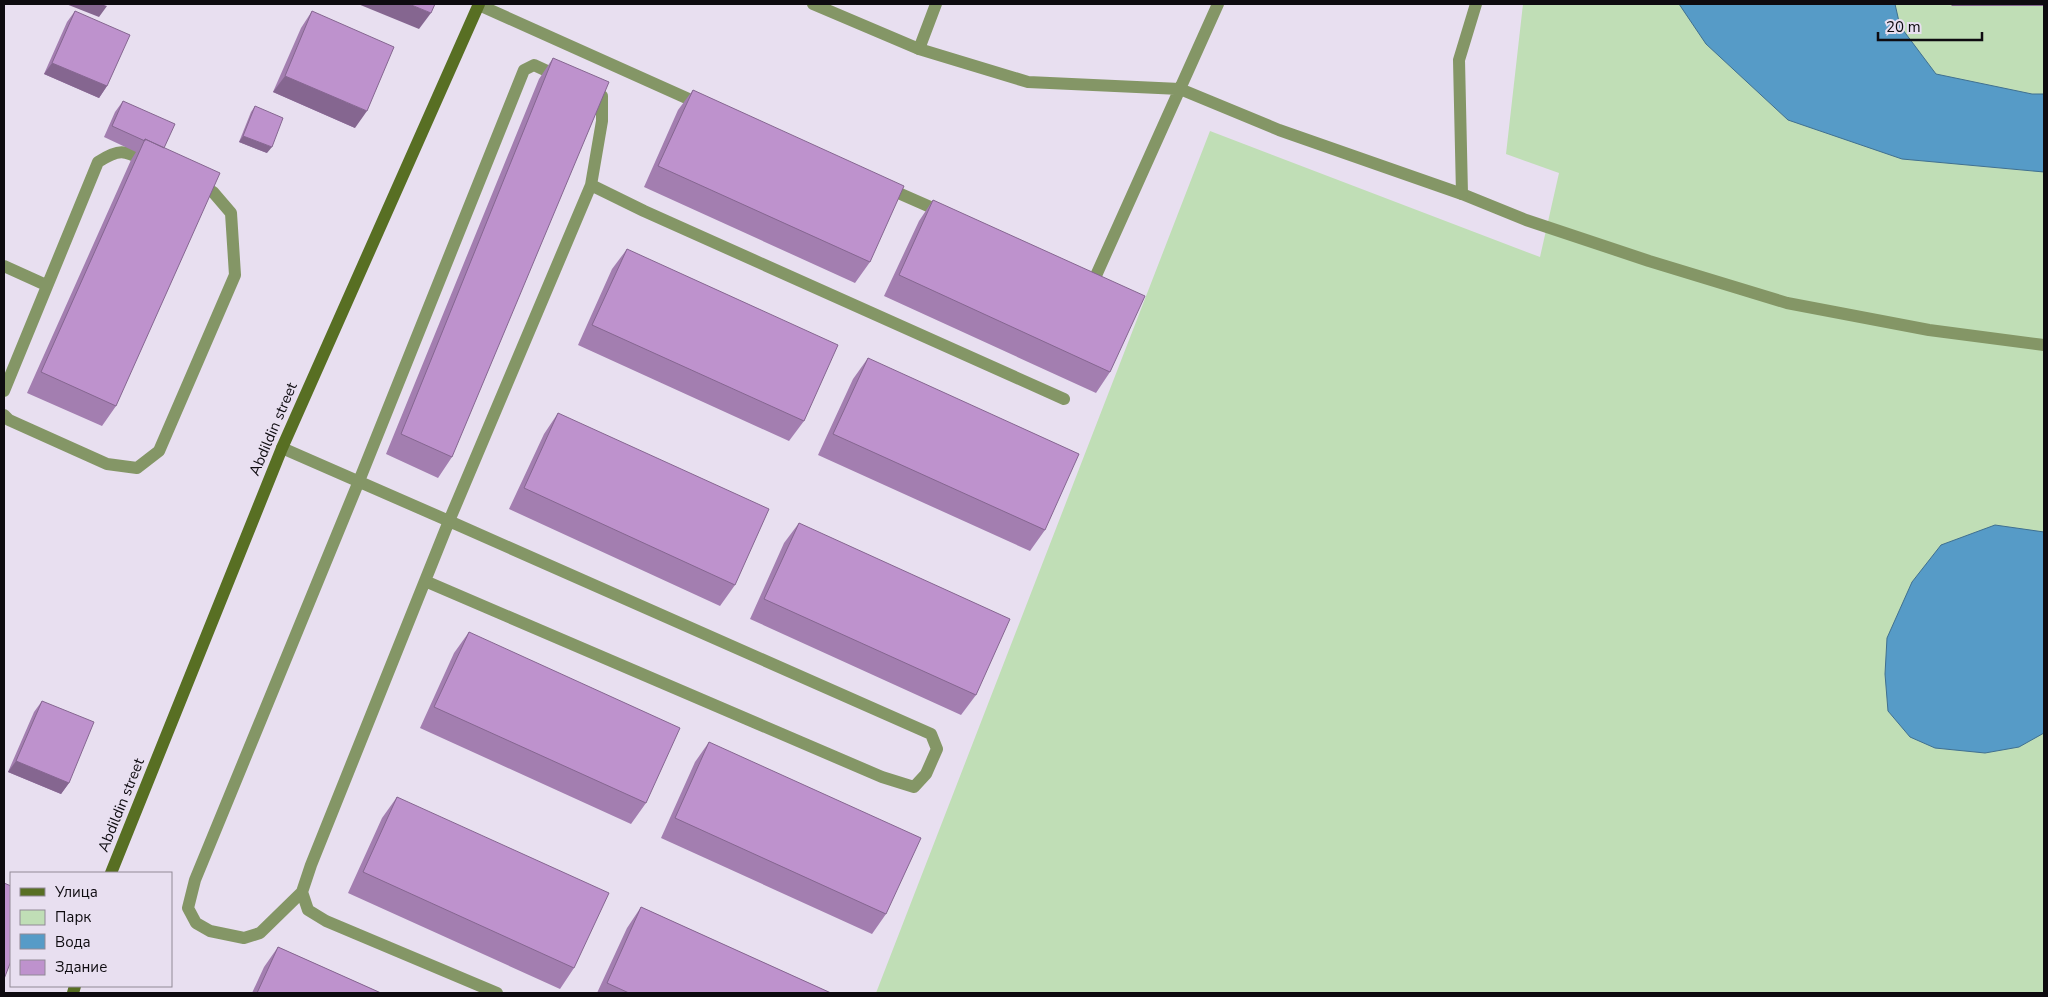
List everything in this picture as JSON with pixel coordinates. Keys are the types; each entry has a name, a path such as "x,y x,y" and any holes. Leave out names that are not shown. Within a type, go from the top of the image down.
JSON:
{"main road":[{"name":"Abdildin street","path":"111,872 282,448 479,4"}],"street":[{"path":"479,4 714,110"},
{"path":"813,4 919,49 1028,82 1180,89 1279,130 1462,194 1526,220 1648,261 1787,303 1929,330 2044,345"},
{"path":"919,49 936,4"},
{"path":"1076,272 1094,280 1218,4"},
{"path":"1462,194 1459,60 1476,4"},
{"path":"534,65 602,96 602,121 591,185 449,521 311,864 302,892 260,933 244,938 210,931 196,923 188,908 195,880 359,481 524,70 534,65"},
{"path":"4,391 98,162 113,152 123,151 159,167"},
{"path":"4,415 9,420 107,464 137,468 159,450 235,275 231,213 213,192 186,180"},
{"path":"877,183 958,220"},
{"path":"591,185 654,216 1064,399"},
{"path":"4,266 46,285"},
{"path":"282,448 931,734 937,749 926,774 914,787 882,777 425,581"},
{"path":"302,892 308,910 326,920 498,993"}],"green space":[{"path":"1523,4 2044,4 2044,993 876,993 1210,131 1540,257 1559,173 1506,154"}],"water":[{"path":"1679,4 1895,4 1900,26 1936,74 2032,94 2044,94 2044,172 1902,159 1788,120 1706,44"},
{"path":"1995,525 2044,532 2044,733 2019,747 1985,753 1935,748 1910,737 1888,711 1885,674 1887,638 1912,582 1941,545"}],"building":[{"path":"409,4 435,4 431,13"},
{"path":"75,11 130,35 107,86 52,63"},
{"path":"312,11 394,47 367,111 285,76"},
{"path":"553,58 609,82 452,457 401,434"},
{"path":"693,90 904,186 870,262 658,166"},
{"path":"123,101 175,124 164,148 112,126"},
{"path":"255,106 283,118 272,147 243,136"},
{"path":"145,139 220,173 116,406 41,372"},
{"path":"933,200 1145,296 1110,372 899,275"},
{"path":"627,249 838,345 804,421 592,325"},
{"path":"868,358 1079,454 1045,530 833,434"},
{"path":"558,413 769,509 735,585 524,488"},
{"path":"799,523 1010,619 976,695 764,599"},
{"path":"469,632 680,728 646,803 434,707"},
{"path":"42,701 94,722 69,783 16,761"},
{"path":"709,742 921,838 886,914 675,818"},
{"path":"397,797 609,893 574,968 363,872"},
{"path":"4,883 10,886 10,964 4,979"},
{"path":"641,907 831,993 629,993 607,983"},
{"path":"278,947 381,993 257,993"}]}
